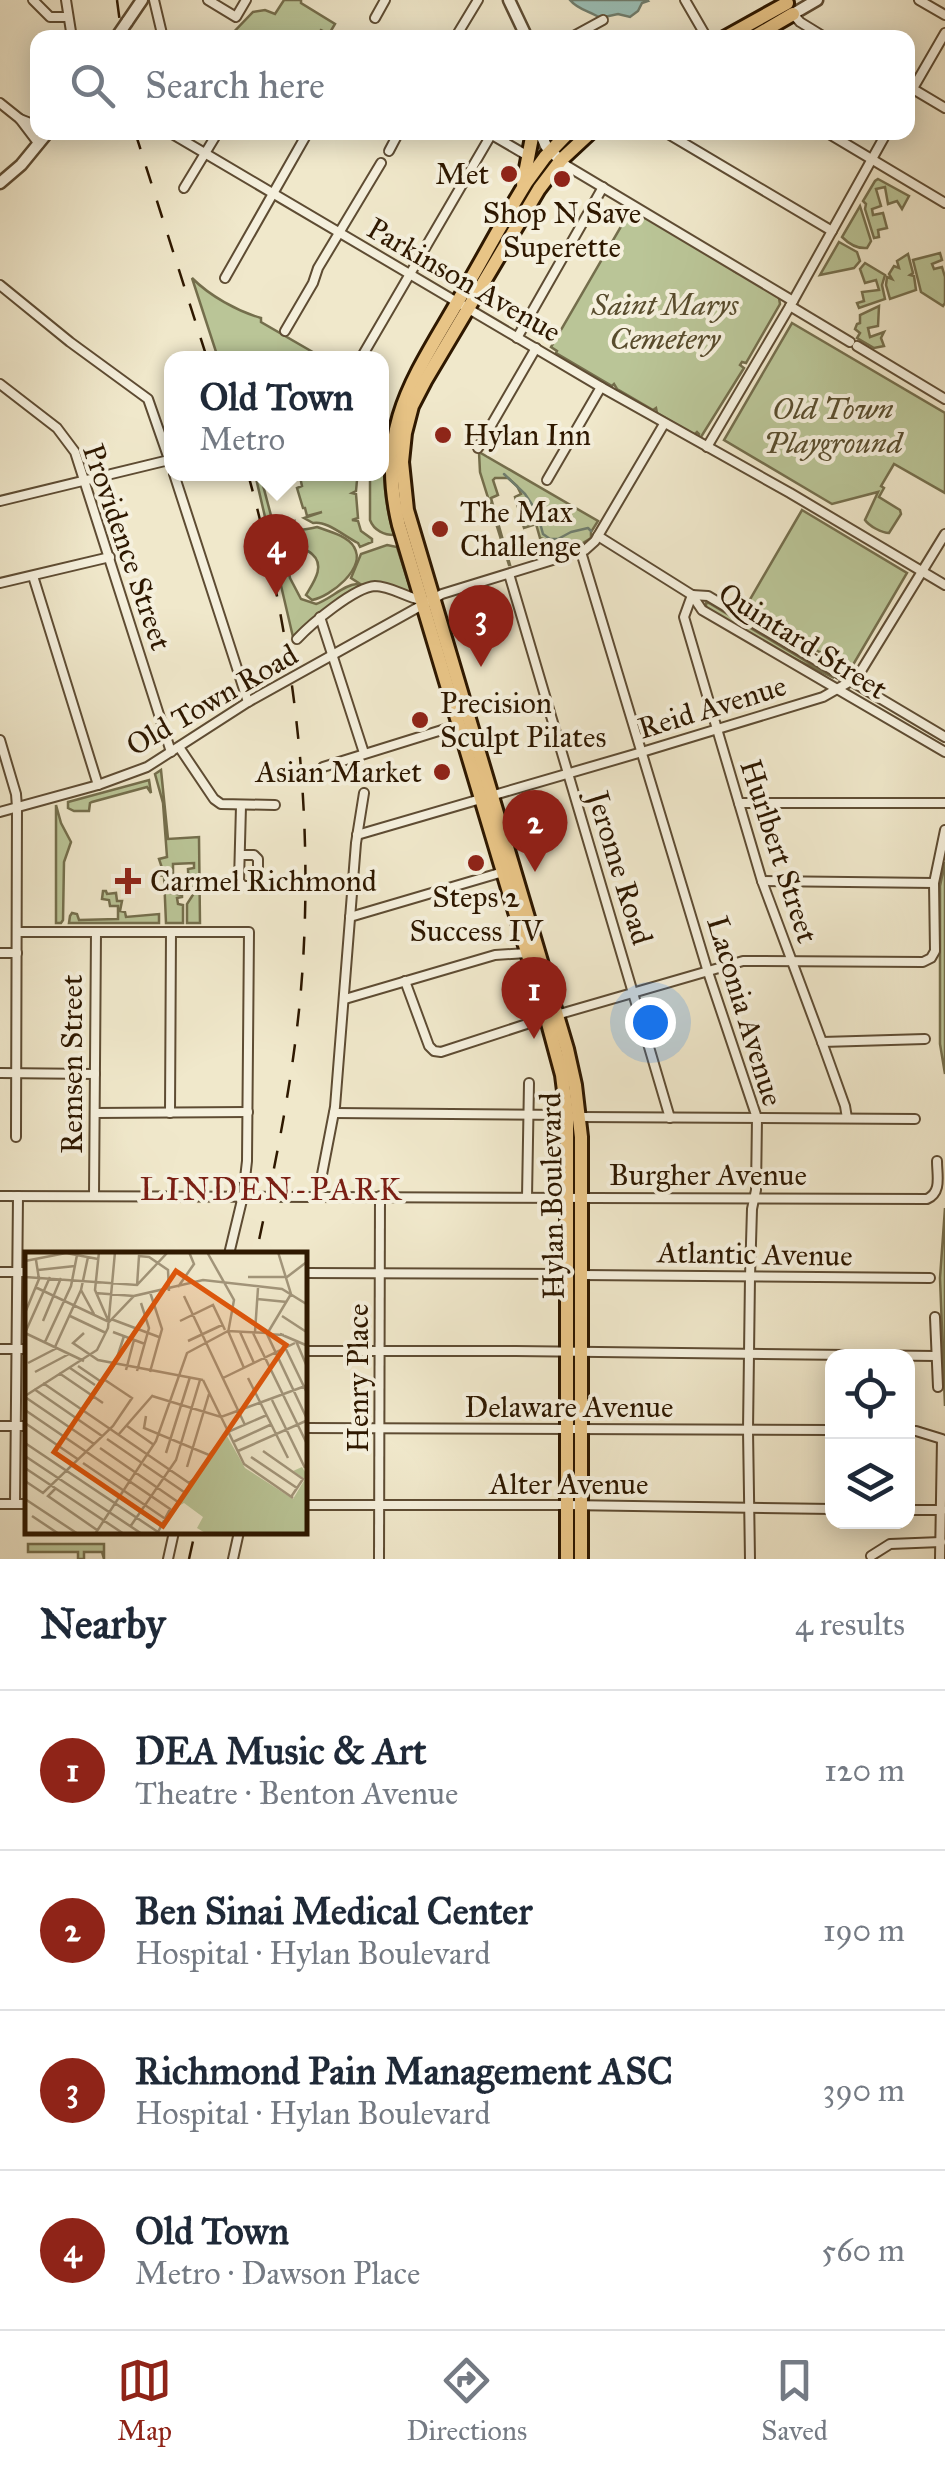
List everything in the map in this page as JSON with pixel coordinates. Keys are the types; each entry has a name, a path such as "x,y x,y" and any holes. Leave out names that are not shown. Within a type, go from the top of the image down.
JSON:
{"main road":[{"path":"739,30 790,3"},
{"path":"761,30 790,3"},
{"path":"522,190 533,140"},
{"name":"Hylan Boulevard","path":"554,148 522,190 416,396 407,423 402,476 426,601 458,725 487,797 503,872 527,954 571,1062 574,1505 568,1559"},
{"name":"Hylan Boulevard","path":"462,306 534,196 554,148"},
{"name":"Hylan Boulevard","path":"426,601 552,1017"},
{"name":"Hylan Boulevard","path":"574,1505 581,1559"}],"street":[{"path":"33,0 50,18 68,17"},
{"path":"66,0 70,30"},
{"path":"122,30 142,0"},
{"path":"154,0 161,30"},
{"path":"208,0 236,18 246,0"},
{"path":"375,18 385,0"},
{"path":"460,30 478,0"},
{"path":"509,0 523,30"},
{"path":"685,0 702,30"},
{"path":"813,30 800,22 790,3 817,0"},
{"path":"919,0 945,15"},
{"path":"584,30 602,20"},
{"path":"915,80 945,33"},
{"path":"915,93 945,108"},
{"path":"0,103 30,132"},
{"path":"20,119 30,123"},
{"path":"37,140 40,144"},
{"path":"0,183 43,140"},
{"name":"Parkinson Avenue","path":"189,140 272,194 462,306 945,585"},
{"path":"184,188 213,140"},
{"path":"226,278 303,140"},
{"path":"390,150 395,140"},
{"path":"365,351 486,140"},
{"path":"500,140 528,156"},
{"path":"679,140 832,231"},
{"path":"839,140 945,203"},
{"path":"707,446 883,140"},
{"path":"554,148 567,166 945,398"},
{"path":"286,330 318,268 382,163"},
{"path":"517,338 603,187"},
{"path":"0,284 70,342 148,398 164,445"},
{"path":"478,448 536,348"},
{"name":"Providence Street","path":"1,387 65,436 75,452 175,750 214,799 224,806 240,806"},
{"path":"547,480 601,387"},
{"path":"296,639 320,616 373,586 426,601 581,552 598,536 664,424"},
{"path":"0,501 164,464"},
{"path":"176,481 248,702"},
{"name":"Reid Avenue","path":"357,834 717,730 838,690 861,672 945,534"},
{"name":"Quintard Street","path":"598,536 692,595 702,610 945,752"},
{"name":"Laconia Avenue","path":"581,552 708,972 757,1118 750,1277 750,1559"},
{"path":"0,583 110,558"},
{"name":"Jerome Road","path":"509,574 670,1118"},
{"path":"32,576 98,785"},
{"name":"Quintard Street","path":"692,595 708,596 945,737"},
{"name":"Hurlbert Street","path":"692,595 684,618 717,730 762,881 847,1118"},
{"name":"Old Town Road","path":"0,812 147,768 248,702 426,601"},
{"path":"320,616 364,753"},
{"path":"324,767 458,725"},
{"path":"0,740 17,807 16,1137"},
{"path":"318,1196 334,1113 357,834 364,794"},
{"path":"739,803 945,803"},
{"path":"241,855 240,806 274,805"},
{"path":"405,980 429,1046 438,1052 743,962 923,962 935,951 934,883 945,830"},
{"path":"350,917 503,872"},
{"path":"762,881 934,883"},
{"path":"18,932 249,932 247,1171 229,1252"},
{"name":"Remsen Street","path":"94,1196 96,932"},
{"path":"170,1113 171,932"},
{"path":"0,953 17,953"},
{"path":"344,999 495,955 527,954"},
{"path":"822,1042 925,1039"},
{"path":"0,1073 95,1074"},
{"path":"528,1197 529,1083"},
{"path":"95,1113 248,1112"},
{"path":"334,1113 915,1119"},
{"name":"Burgher Avenue","path":"0,1196 927,1199 938,1188 937,1161"},
{"path":"14,1504 18,1196"},
{"name":"Henry Place","path":"379,1559 380,1196"},
{"path":"0,1272 25,1272"},
{"name":"Atlantic Avenue","path":"308,1273 930,1278"},
{"path":"935,1317 938,1386"},
{"path":"0,1349 25,1349"},
{"path":"308,1351 936,1356"},
{"path":"0,1426 25,1426"},
{"name":"Delaware Avenue","path":"308,1428 825,1430"},
{"path":"915,1431 942,1440 940,1559"},
{"path":"0,1504 25,1504"},
{"name":"Alter Avenue","path":"308,1505 825,1509"},
{"path":"915,1510 942,1510"},
{"path":"168,1559 174,1534"},
{"path":"232,1559 238,1534"},
{"path":"871,1556 888,1544 940,1542"}],"green space":[{"path":"284,0 301,0 335,24 331,30 236,30 253,12 265,10 275,14"},
{"path":"878,179 909,196 902,209 897,201 888,204 885,187 876,189 881,206 872,209 873,215 883,213 887,228 878,230 879,237 874,238 863,201"},
{"path":"860,206 871,241 867,248 842,237"},
{"name":"Saint Marys Cemetery","path":"630,211 734,268 779,298 780,304 746,363 740,365 744,368 701,437 551,347"},
{"path":"839,242 857,252 860,261 854,268 820,275"},
{"path":"940,253 942,260 932,264 934,269 942,267 945,277 943,306 921,292 913,260"},
{"path":"908,254 916,290 890,299 887,277 892,279 889,274 894,266 899,268 897,261"},
{"path":"865,263 885,275 885,299 859,308 857,303 864,301 862,292 879,290 876,280 865,283 860,269"},
{"path":"192,278 224,302 261,318 261,322 311,351 216,351"},
{"path":"879,306 878,326 868,328 870,337 884,332 884,346 874,348 857,338 860,333 855,329 860,315"},
{"name":"Old Town Playground","path":"792,323 945,413 945,493 894,464 879,497 900,510 889,533 865,520 878,492 832,504 724,440"},
{"path":"479,452 598,521 591,538 575,548 556,553 548,550 536,524 524,528 515,497 521,494 517,486 508,478 495,478 498,495 491,498 509,565 480,472"},
{"path":"257,481 262,481 273,523 294,521 283,546 290,578 301,599 316,604 352,585 362,589 320,613 293,637"},
{"path":"301,481 357,481 352,493 356,494 358,518 352,520 358,521 361,531 372,542 360,547 329,526 304,518 322,512 307,516 297,488 302,486"},
{"path":"370,481 385,481 394,535 380,532 370,520"},
{"path":"802,510 907,573 850,670 745,608"},
{"path":"317,527 347,540 357,555 345,580 312,600 306,595 317,574 316,559 288,542 297,532"},
{"path":"387,545 397,547 412,594 365,587 351,578 361,554"},
{"path":"706,603 834,678 775,649 706,608"},
{"path":"161,770 168,839 199,837 200,923 187,923 187,904 196,890 192,887 189,891 188,869 194,868 194,863 173,864 171,875 178,876 178,886 171,893 182,895 177,898 178,904 183,905 183,923 166,923 164,876 157,872 163,871 159,859 167,857 163,803 155,774"},
{"path":"149,780 151,793 147,787 92,802 89,811 68,808 68,802"},
{"path":"56,805 71,842 64,862 61,923 56,923"},
{"path":"945,862 945,1074 940,1044 940,886"},
{"path":"103,891 116,893 117,901 122,901 120,911 126,917 159,914 159,923 69,923 72,913 79,920 118,919 118,906 110,906 109,900 102,899"},
{"path":"945,1208 945,1406 940,1278"},
{"path":"28,1544 104,1544 104,1559 102,1552 84,1552 84,1559 78,1559 78,1552 28,1552"}],"water":[{"path":"570,0 648,1 630,17 618,14 600,18"}],"waterway":[{"path":"504,474 525,494 537,512 543,534 550,539 588,528 591,531"}],"railway":[{"path":"117,0 121,30"},
{"path":"138,140 205,351"},
{"path":"250,481 287,655 296,715 305,838 303,962 296,1036 256,1252"},
{"path":"189,1559 195,1534"}],"place":[{"name":"Met","path":"509,174"},
{"name":"Shop N Save Superette","path":"562,179"},
{"name":"Hylan Inn","path":"443,435"},
{"name":"The Max Challenge","path":"440,529"},
{"name":"Old Town","path":"276,596"},
{"name":"Richmond Pain Management ASC","path":"481,667"},
{"name":"Precision Sculpt Pilates","path":"420,720"},
{"name":"Asian Market","path":"442,772"},
{"name":"Steps 2 Success IV","path":"476,863"},
{"name":"Ben Sinai Medical Center","path":"535,872"},
{"name":"Carmel Richmond","path":"128,881"},
{"name":"DEA Music & Art","path":"534,1039"}],"district":[{"name":"LINDEN-PARK","path":"272,1189"}]}
